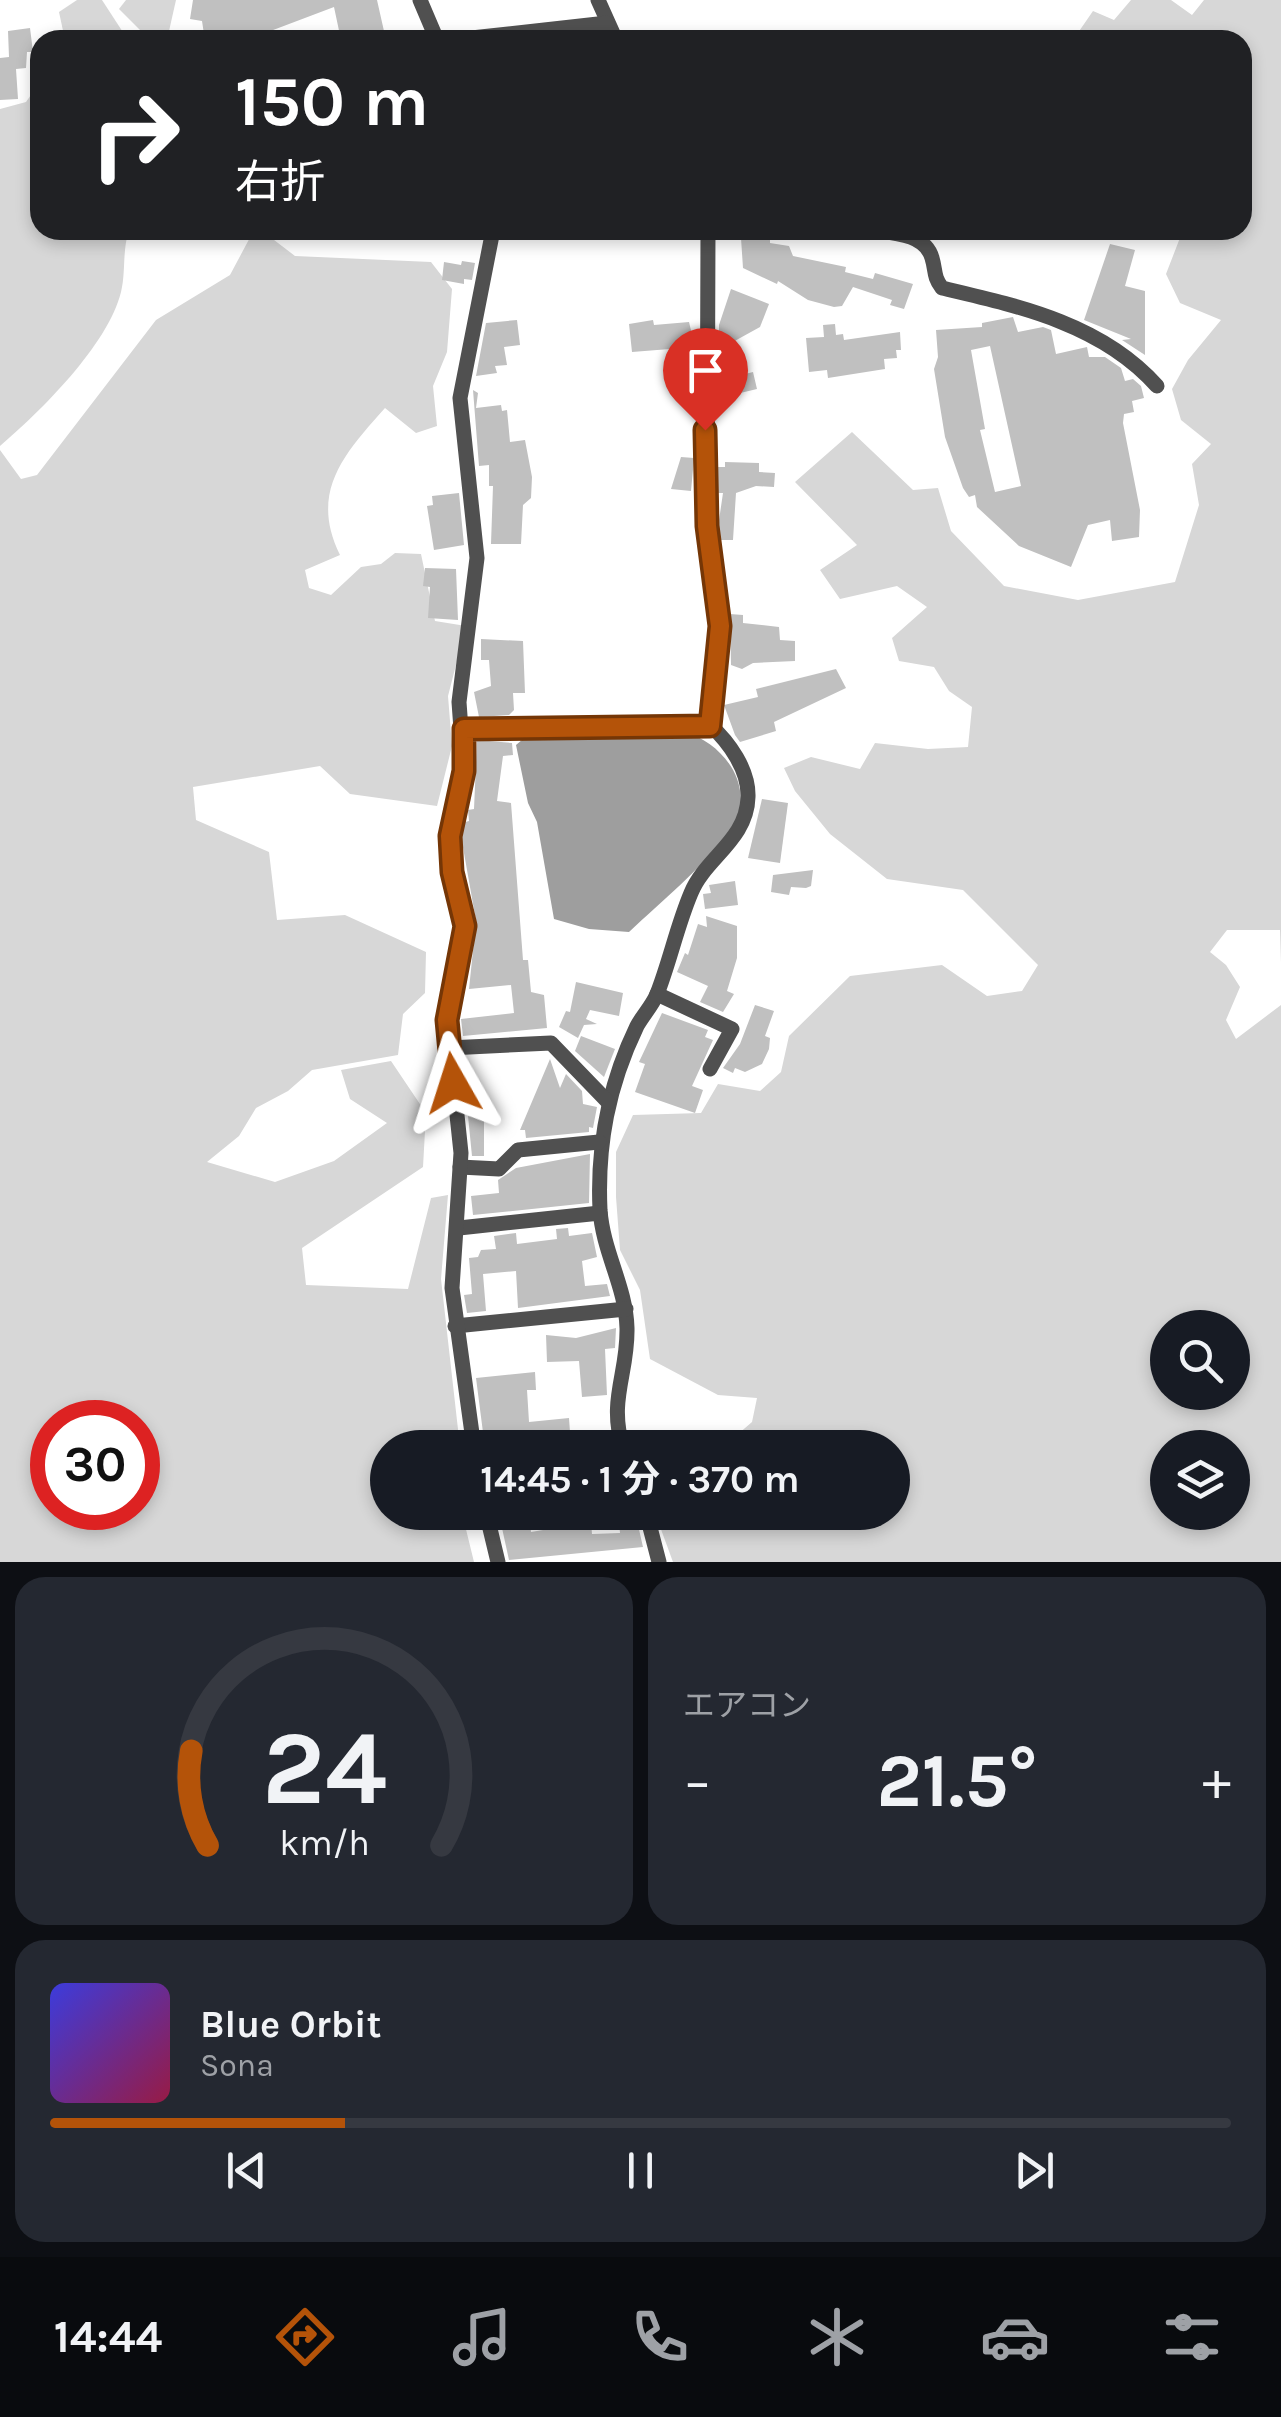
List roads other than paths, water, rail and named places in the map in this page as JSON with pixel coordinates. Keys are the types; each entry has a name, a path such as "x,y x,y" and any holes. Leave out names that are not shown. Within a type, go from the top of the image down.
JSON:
{"street":[{"path":"420,0 433,30"},
{"path":"598,0 611,30"},
{"path":"544,30 607,23"},
{"path":"471,1430 452,1288 459,1228 460,1167 447,1020 465,926 452,872 450,836 464,771 460,702 478,558 460,398 491,240"},
{"path":"708,240 707,526 720,626 710,726"},
{"path":"916,240 927,246 934,261 933,276 942,288 1038,311 1132,358 1157,386"},
{"path":"464,729 710,726 722,736 744,772 748,797 733,840 695,881 657,994 638,1024 608,1102 599,1142 600,1213 606,1252 626,1308 626,1355 614,1406 619,1430"},
{"path":"657,994 732,1028 710,1069"},
{"path":"449,1048 550,1043 608,1102"},
{"path":"460,1167 500,1169 518,1150 599,1142"},
{"path":"459,1228 600,1213"},
{"path":"455,1326 626,1308"},
{"path":"490,1530 498,1562"},
{"path":"651,1530 660,1562"}]}
